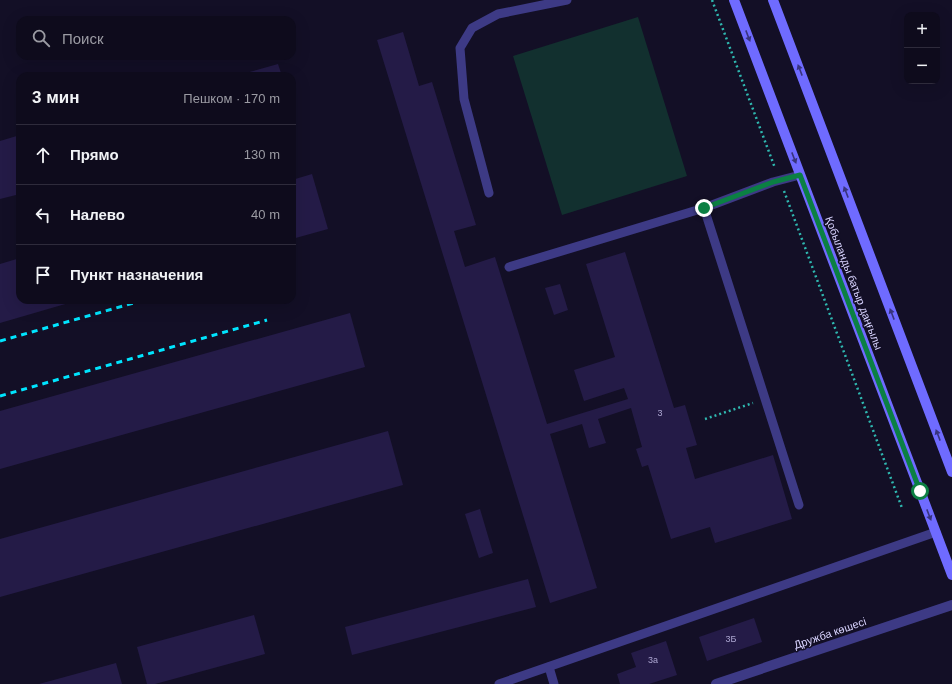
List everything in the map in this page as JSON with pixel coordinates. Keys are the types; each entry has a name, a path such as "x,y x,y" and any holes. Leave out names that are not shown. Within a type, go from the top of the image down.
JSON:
{"main road":[{"name":"Қобыланды батыр даңғылы","path":"734,0 952,575"},
{"path":"774,0 952,472"}],"street":[{"name":"Дружба көшесі","path":"716,684 952,605"}],"lane":[{"path":"488,193 464,99 460,48 472,28 498,14 567,0"},
{"path":"509,267 704,208 780,180 800,175"},
{"path":"704,208 800,505"},
{"path":"499,684 936,532"},
{"path":"549,667 554,684"}],"path":[{"path":"712,0 902,508"},
{"path":"705,419 765,399"}],"green space":[{"path":"638,17 687,176 562,215 513,56"}],"building":[{"path":"403,32 419,86 432,82 476,225 454,231 465,267 495,257 547,424 628,399 624,388 584,401 574,370 615,357 586,264 625,252 674,408 685,405 697,445 686,448 695,479 773,455 792,519 715,543 710,527 671,539 648,465 642,467 636,449 642,447 631,408 598,419 606,443 589,448 582,424 550,434 597,588 550,603 377,40"},
{"path":"278,64 281,72 249,72"},
{"path":"16,136 16,195 0,199 0,141"},
{"path":"312,174 328,229 296,238 296,179"},
{"path":"16,259 16,304 65,304 0,323 0,264"},
{"path":"560,284 568,310 554,315 545,288"},
{"path":"350,313 365,367 0,469 0,411"},
{"path":"388,431 403,485 0,597 0,539"},
{"path":"480,509 493,553 479,558 465,514"},
{"path":"528,579 536,607 352,655 345,627"},
{"path":"254,615 265,654 155,684 147,684 137,647"},
{"path":"754,618 762,642 707,661 699,637"},
{"path":"666,641 677,675 649,684 620,684 617,674 636,667 631,653"},
{"path":"116,663 122,684 39,684"}],"railway":[{"path":"0,341 130,304"},
{"path":"0,396 267,320"}],"route":[{"path":"704,208 773,182 800,175 920,491"}]}
